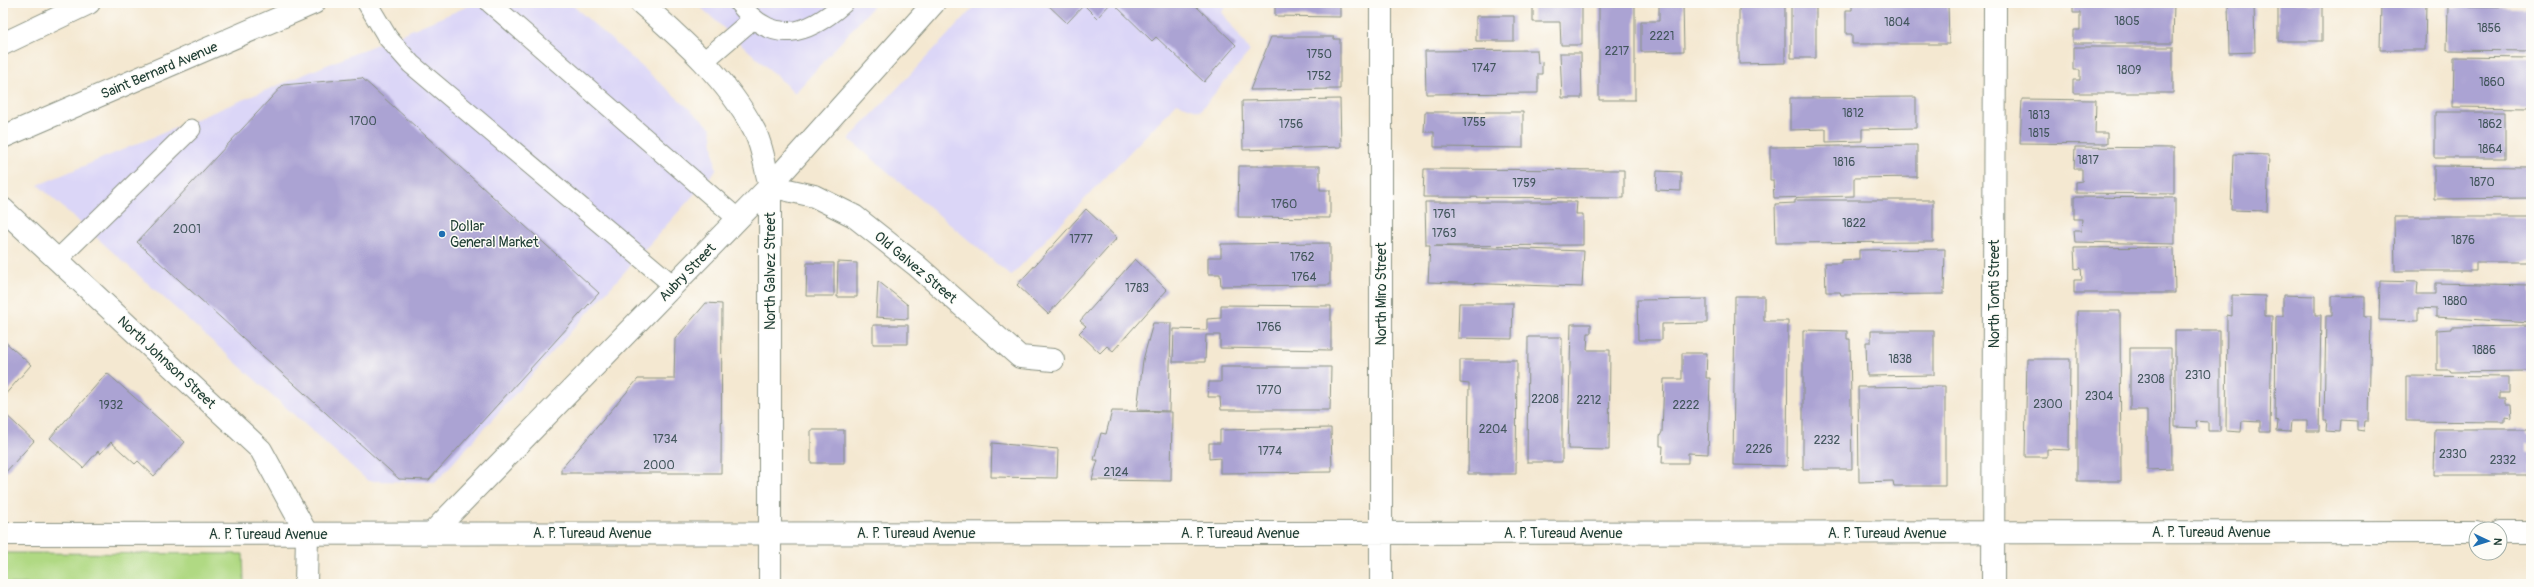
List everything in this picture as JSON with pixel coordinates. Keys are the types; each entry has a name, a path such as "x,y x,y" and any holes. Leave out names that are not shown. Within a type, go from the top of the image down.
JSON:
{"street":[{"path":"3,44 89,3"},
{"name":"Saint Bernard Avenue","path":"3,137 314,3"},
{"name":"North Galvez Street","path":"642,3 704,62 755,132 770,186 770,584"},
{"name":"Aubry Street","path":"432,534 770,186 934,3"},
{"name":"North Miro Street","path":"1381,3 1381,584"},
{"name":"North Tonti Street","path":"1993,584 1996,3"},
{"name":"Old Galvez Street","path":"770,186 814,196 854,216 916,265 1020,357 1053,360"},
{"name":"North Johnson Street","path":"3,209 261,450 307,534"},
{"name":"A. P. Tureaud Avenue","path":"3,534 2468,532"},
{"path":"2508,532 2531,532"},
{"path":"306,584 307,534"}],"lane":[{"path":"367,3 388,38 411,64 673,285"},
{"path":"490,3 738,219"},
{"path":"739,3 753,19 777,32 789,33 822,20 838,5"},
{"path":"704,62 753,19"},
{"path":"57,260 191,129"}],"shaded area":[{"path":"476,3 570,3 711,128 716,170 436,482 368,481 38,185"},
{"path":"696,3 876,3 795,93"},
{"path":"978,3 1227,3 1222,12 1250,51 1200,111 1177,103 1011,276 849,139"}],"green space":[{"path":"3,553 243,554 244,584 3,584"}],"building":[{"path":"1046,3 1111,3 1097,18 1084,5 1067,23"},
{"path":"1113,3 1193,3 1236,45 1204,82 1156,37 1152,41"},
{"path":"1275,3 1340,3 1340,17 1275,16"},
{"path":"1533,3 1582,3 1582,45 1561,45 1560,22 1533,22"},
{"path":"1599,3 1635,3 1635,100 1599,100"},
{"path":"1659,3 1683,3 1684,51 1641,52 1641,21 1659,21"},
{"path":"1739,3 1785,3 1785,63 1739,64"},
{"path":"1791,3 1816,3 1816,58 1791,58"},
{"path":"1852,3 1948,3 1949,44 1852,44 1852,34 1846,34 1846,10 1852,10"},
{"path":"2073,3 2174,3 2173,43 2073,43 2073,30 2080,30 2080,13 2073,13"},
{"path":"2228,3 2254,3 2255,52 2229,53"},
{"path":"2278,3 2322,3 2322,41 2278,41"},
{"path":"2381,3 2426,3 2425,50 2380,50"},
{"path":"2448,6 2531,7 2531,51 2447,50"},
{"path":"1476,16 1514,16 1514,41 1476,41"},
{"path":"1271,37 1334,37 1334,39 1340,39 1340,89 1250,90"},
{"path":"2073,47 2173,47 2173,93 2073,93 2073,80 2080,80 2080,70 2073,70"},
{"path":"1537,50 1538,63 1542,62 1542,74 1538,74 1538,93 1426,94 1425,51"},
{"path":"1560,53 1581,53 1582,98 1562,98"},
{"path":"2454,57 2531,58 2531,108 2453,107"},
{"path":"362,78 599,293 429,480 399,479 137,242 283,85"},
{"path":"1916,97 1916,128 1862,129 1862,141 1826,142 1826,129 1790,130 1790,98"},
{"path":"1340,99 1341,147 1243,150 1242,101"},
{"path":"2022,99 2096,100 2095,133 2107,133 2107,144 2020,143"},
{"path":"1425,112 1523,112 1523,148 1434,147 1434,132 1424,132"},
{"path":"2435,112 2505,112 2505,158 2435,158"},
{"path":"1917,145 1917,177 1854,178 1854,196 1774,198 1773,180 1770,180 1770,147"},
{"path":"2075,147 2174,148 2174,194 2076,193 2076,182 2082,181 2082,169 2074,169"},
{"path":"2233,154 2269,155 2267,211 2231,210"},
{"path":"1239,166 1320,166 1320,190 1330,190 1330,218 1238,217"},
{"path":"2434,166 2531,167 2531,198 2434,199"},
{"path":"1424,169 1624,170 1624,198 1423,197"},
{"path":"1657,171 1681,172 1681,191 1656,190"},
{"path":"2074,197 2175,198 2175,244 2075,242 2074,231 2081,231 2082,219 2074,219"},
{"path":"1795,200 1933,200 1933,242 1776,243 1775,204 1795,203"},
{"path":"1425,202 1577,202 1576,214 1583,214 1583,245 1434,246 1584,251 1582,287 1428,282 1430,245 1426,245"},
{"path":"1086,209 1117,238 1048,314 1017,285"},
{"path":"2394,217 2531,217 2531,262 2476,262 2476,271 2395,271"},
{"path":"1330,243 1330,285 1221,286 1220,274 1208,274 1208,257 1221,257 1221,244"},
{"path":"2174,247 2175,293 2074,293 2074,280 2082,280 2081,268 2075,269 2074,248"},
{"path":"1945,249 1944,294 1841,295 1840,292 1826,292 1825,263 1841,263 1841,260 1859,259 1859,250"},
{"path":"1135,259 1167,290 1113,351 1107,346 1100,353 1079,333 1086,326 1080,321"},
{"path":"838,262 857,263 857,297 837,297"},
{"path":"807,263 834,263 834,296 806,296"},
{"path":"878,281 908,305 908,319 876,317"},
{"path":"2380,281 2418,282 2417,294 2436,294 2436,283 2531,285 2531,323 2436,317 2436,309 2418,308 2418,321 2379,320"},
{"path":"2232,295 2265,296 2265,316 2272,316 2270,432 2260,432 2260,422 2242,421 2241,432 2226,431 2227,315 2232,316"},
{"path":"2283,295 2315,296 2315,315 2321,315 2319,431 2307,431 2307,421 2291,421 2290,432 2277,431 2278,421 2275,420 2276,316 2283,316"},
{"path":"1735,296 1764,296 1764,321 1788,321 1787,466 1733,465"},
{"path":"2332,296 2365,297 2365,317 2371,317 2369,421 2365,421 2364,431 2357,430 2357,421 2341,420 2340,432 2326,431 2327,420 2324,420 2326,316 2332,316"},
{"path":"1707,299 1707,323 1662,324 1662,340 1638,340 1637,300"},
{"path":"706,303 722,304 721,473 561,473 561,469 638,379 674,379 675,339"},
{"path":"1459,303 1513,303 1512,339 1458,338"},
{"path":"1221,305 1331,306 1331,350 1220,348 1220,335 1206,335 1205,362 1173,362 1174,329 1207,330 1207,319 1221,318"},
{"path":"2077,311 2120,311 2121,481 2077,481"},
{"path":"1153,323 1171,323 1169,411 1137,410 1143,360"},
{"path":"1571,324 1591,324 1591,333 1588,333 1587,350 1610,350 1609,450 1568,449"},
{"path":"873,325 908,325 908,344 873,344"},
{"path":"2531,326 2531,371 2451,372 2450,370 2437,370 2437,330 2451,329 2451,327"},
{"path":"1803,330 1847,331 1847,339 1850,339 1852,469 1803,469"},
{"path":"2175,330 2220,330 2220,431 2208,431 2208,422 2196,421 2197,428 2175,427"},
{"path":"1871,331 1934,331 1934,375 1867,376 1866,342 1871,342"},
{"path":"1528,337 1562,337 1562,462 1527,462"},
{"path":"3,340 31,365 3,397"},
{"path":"2130,348 2171,348 2172,469 2147,470 2147,410 2130,410"},
{"path":"1682,353 1707,353 1706,378 1710,378 1708,454 1688,453 1688,463 1662,463 1663,446 1660,446 1660,436 1662,432 1664,379 1682,379"},
{"path":"2027,359 2070,359 2069,450 2047,449 2047,457 2025,457"},
{"path":"1460,360 1517,360 1516,474 1468,474 1469,384 1460,383"},
{"path":"1221,367 1331,367 1330,410 1221,410 1220,397 1208,397 1209,382 1221,382"},
{"path":"107,373 185,442 154,476 138,461 135,464 111,442 100,454 98,451 83,468 50,438"},
{"path":"2406,376 2509,377 2509,392 2499,392 2499,398 2505,398 2505,404 2510,404 2511,418 2505,417 2505,422 2406,421"},
{"path":"1945,386 1945,486 1894,486 1893,481 1859,482 1858,387"},
{"path":"1112,411 1172,412 1171,481 1092,480 1098,460 1094,460 1101,433 1106,434"},
{"path":"3,412 34,441 3,475"},
{"path":"1331,428 1332,472 1220,473 1220,458 1209,459 1209,443 1220,443 1220,430"},
{"path":"2435,429 2528,429 2528,433 2531,433 2531,443 2527,443 2527,452 2531,452 2531,475 2434,475"},
{"path":"811,430 844,430 844,463 811,463"},
{"path":"992,443 1058,449 1057,478 991,477"}],"place":[{"name":"Dollar General Market","path":"442,234"}]}
